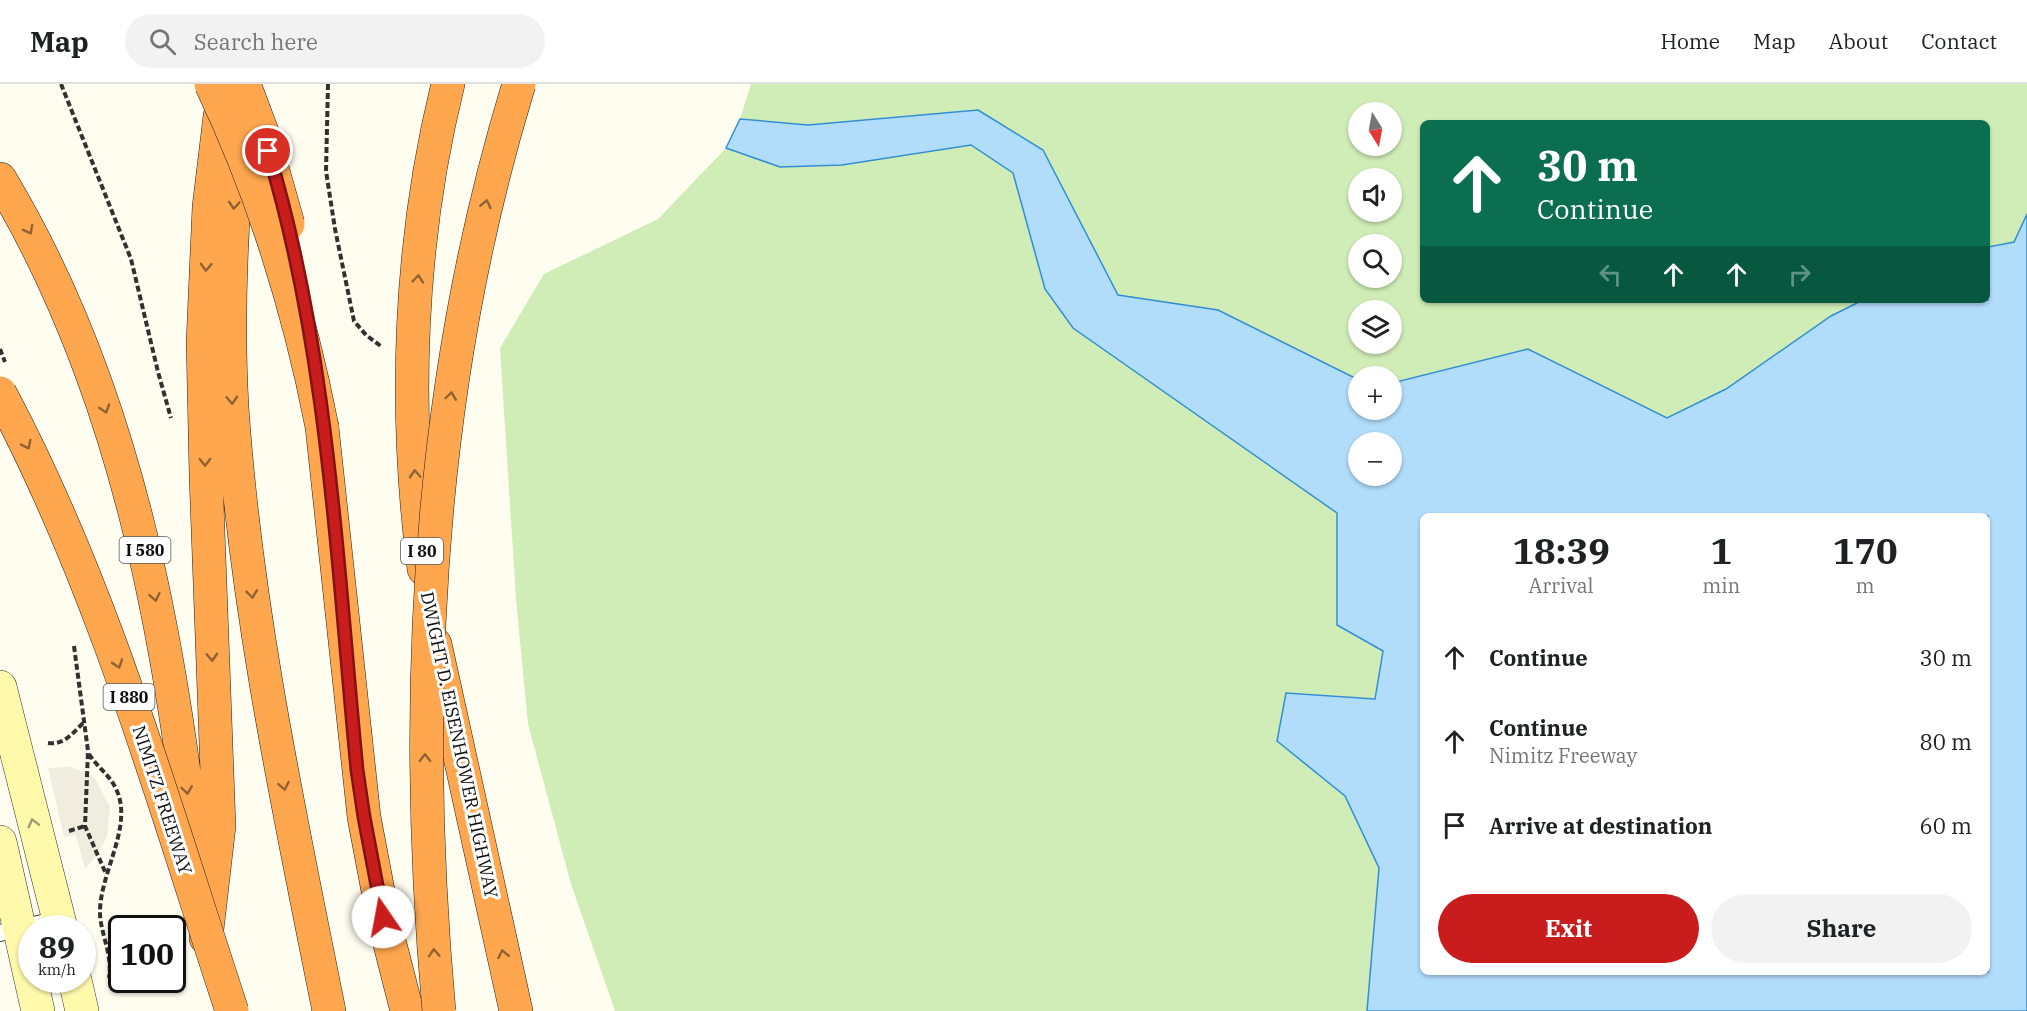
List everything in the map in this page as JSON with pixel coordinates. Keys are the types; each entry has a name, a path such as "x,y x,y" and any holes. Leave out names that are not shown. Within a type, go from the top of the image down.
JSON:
{"highway":[{"path":"212,84 259,197 277,250 308,357 322,427"},
{"path":"215,1011 205,945 219,826 203,342 209,207 216,140 226,84"},
{"path":"244,84 262,132 293,246 306,309 322,427 357,770 375,877 407,1011"},
{"path":"244,84 230,276 232,406 237,461 246,549 265,681 329,1011"},
{"name":"DWIGHT D. EISENHOWER HIGHWAY","path":"448,84 430,170 421,235 413,368 417,501 432,630 518,1004"},
{"path":"439,1011 427,854 425,792 427,652 433,548 447,424 468,288 496,160 519,84"},
{"name":"I 580","path":"0,179 45,261 73,325 101,397 134,507 158,610 169,672 188,793 205,945"},
{"name":"NIMITZ FREEWAY","path":"0,393 54,502 103,622 232,1011"}],"main road":[{"path":"0,687 57,915"},
{"path":"0,842 9,931 38,1011"},
{"path":"82,1011 87,993"}],"lane":[{"path":"5,889 47,880"}],"path":[{"path":"61,84 131,258 174,429"},
{"path":"328,84 325,152 327,182 354,321 366,335 413,368"},
{"path":"88,752 112,783 120,799 122,811 120,829 106,874 100,914 111,967 96,978"},
{"path":"89,773 85,826 106,874"},
{"path":"63,833 85,826"}],"green space":[{"path":"751,84 2027,84 2027,580 1990,519 1990,513 1973,513 1402,398 1402,366 1348,366 1348,381 1118,295 1043,150 979,110 808,125 740,119"},
{"path":"971,145 1013,173 1045,289 1348,437 1348,486 1400,486 1422,513 1420,975 1990,974 2027,1011 615,1011 571,884 528,724 516,599 500,348 544,274 658,219 726,148 780,167 842,165"}],"shaded area":[{"path":"70,767 89,773 96,780 110,807 107,837 97,855 85,869 76,835 64,837 48,768"}],"water":[{"path":"978,110 1043,150 1118,295 1218,310 1348,375 1348,420 1402,420 1402,380 1528,349 1667,418 1726,389 1831,316 1857,303 1990,303 1990,247 2014,242 2027,214 2027,1011 1367,1011 1379,868 1345,796 1277,741 1286,693 1375,699 1383,651 1337,625 1337,513 1073,328 1045,289 1013,173 971,145 842,165 780,167 726,148 740,119 808,125"}],"route":[{"path":"268,151 293,246 315,368 336,550 357,770 383,917"}]}
